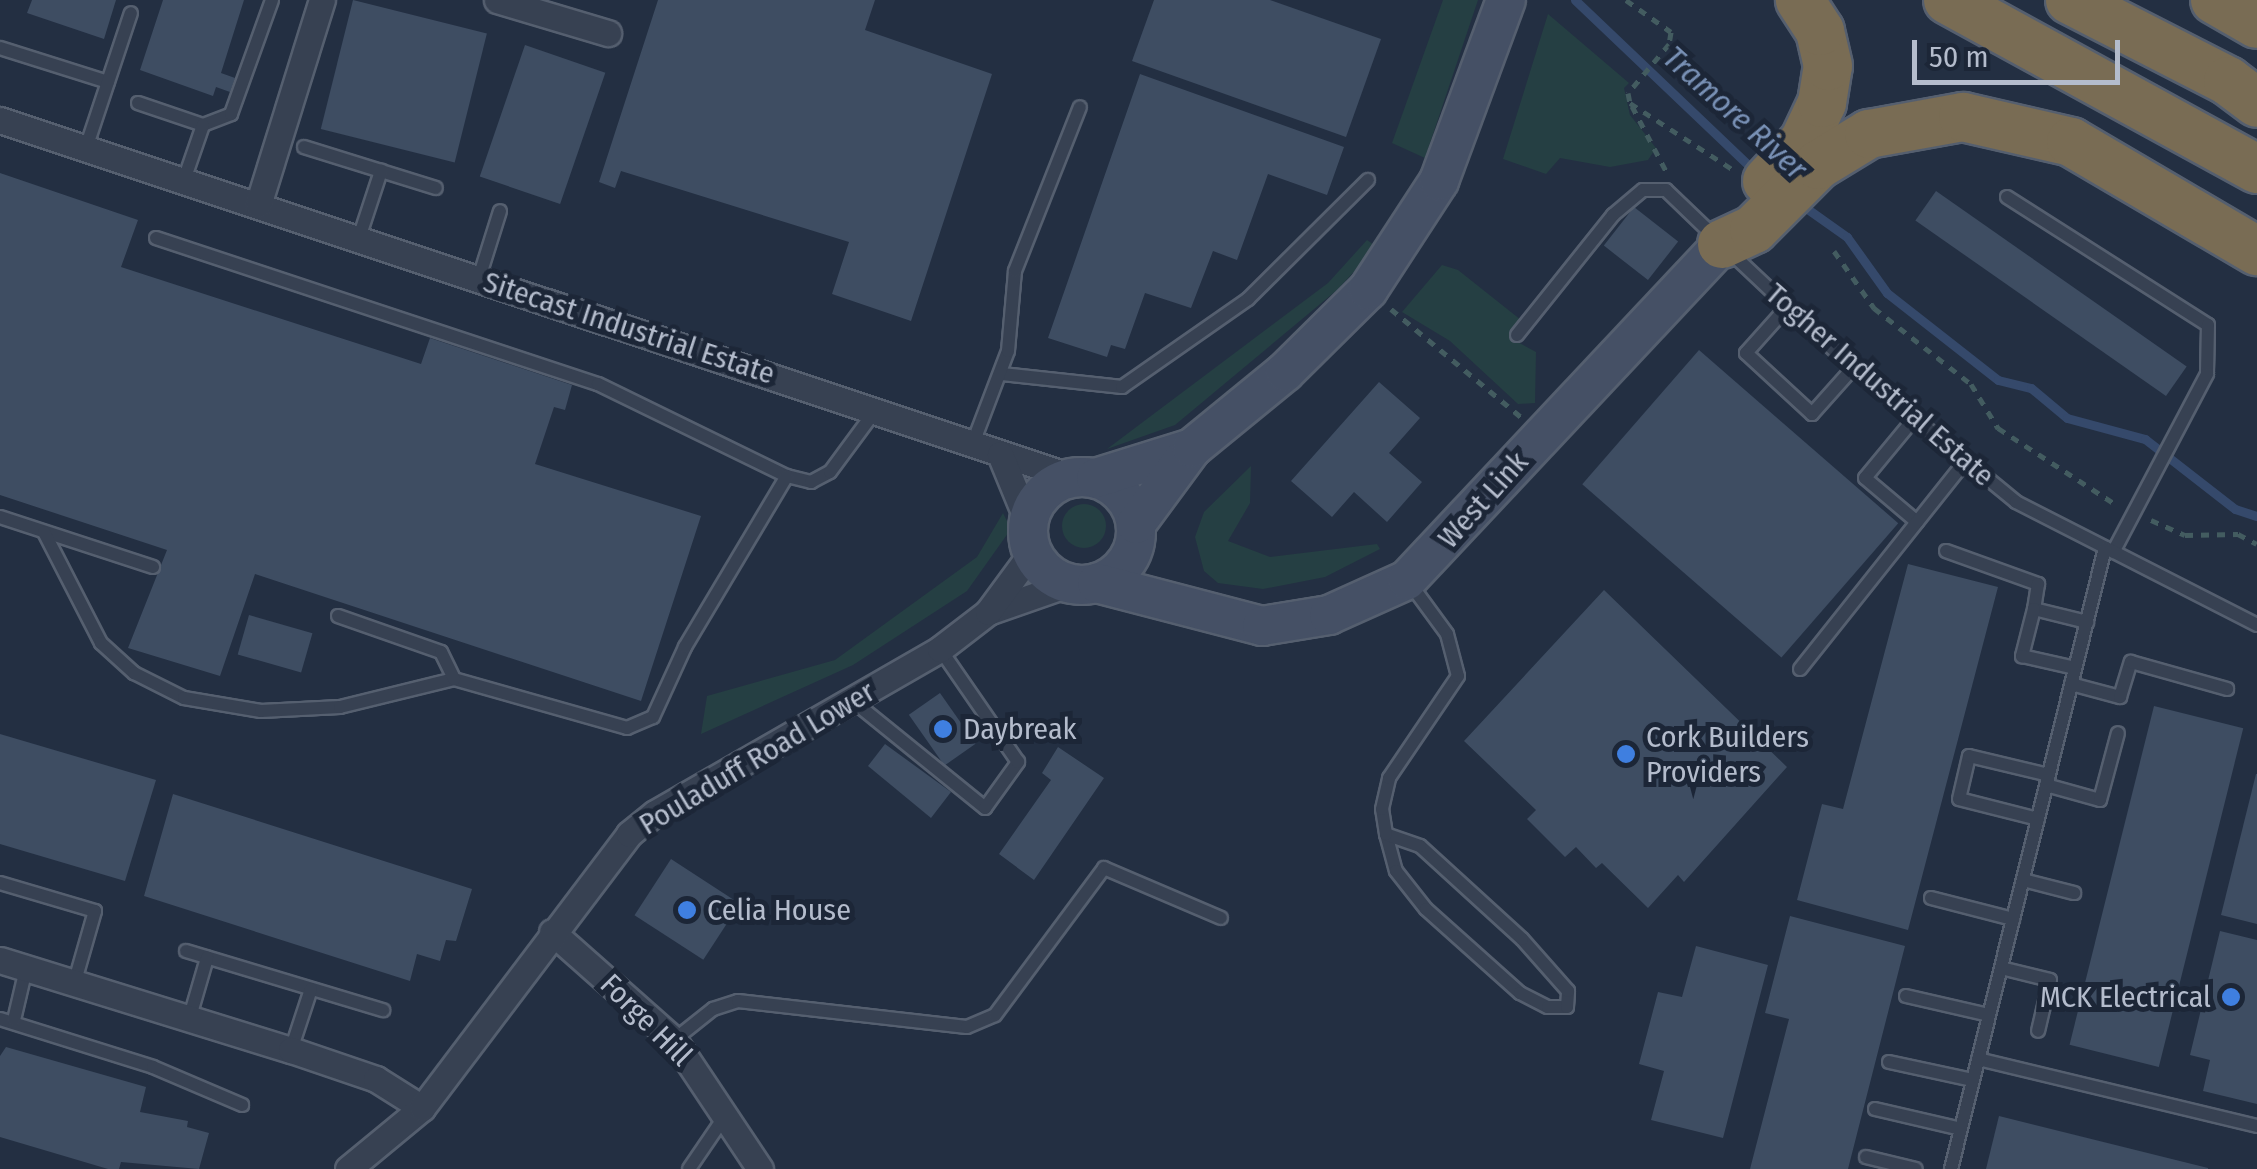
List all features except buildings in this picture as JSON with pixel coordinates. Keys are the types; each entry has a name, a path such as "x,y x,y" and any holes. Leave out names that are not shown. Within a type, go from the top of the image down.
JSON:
{"highway":[{"path":"1722,244 1736,214 1804,141 1822,104 1828,66 1820,31 1800,0"},
{"path":"1948,0 2028,40 2257,169"},
{"path":"2070,0 2228,81 2257,103"},
{"path":"2214,0 2257,24"},
{"path":"2028,40 2257,188"},
{"path":"1722,244 1754,229 1818,165 1856,141 1892,126 1964,117 2071,142 2257,251"}],"street":[{"path":"258,205 322,0"},
{"path":"497,0 608,33"},
{"name":"Pouladuff Road Lower","path":"348,1169 422,1108 608,857 654,812 854,701 940,649 988,612 1122,568 1136,532 1192,448 1285,372 1368,290 1439,181 1506,0"},
{"name":"Sitecast Industrial Estate","path":"0,120 1000,454 1084,478"},
{"name":"West Link","path":"1082,583 1233,623 1293,623 1348,608 1407,580 1722,244"},
{"name":"Pouladuff Road Lower","path":"988,612 1030,537 1043,492 1192,448"},
{"path":"1000,454 1030,537 1052,577 1082,583"},
{"path":"1084,478 1123,494 1136,532 1178,606"},
{"name":"Forge Hill","path":"552,932 674,1040 727,1112 760,1169"},
{"path":"0,960 376,1079 422,1108"}],"lane":[{"path":"138,103 203,125 232,114 272,0"},
{"path":"86,148 132,12"},
{"path":"0,48 108,82"},
{"path":"973,443 1002,374 1015,271 1080,107"},
{"path":"184,180 203,125"},
{"path":"304,147 436,188"},
{"path":"359,238 381,171"},
{"path":"1002,374 1122,386 1248,299 1368,180"},
{"path":"1517,334 1612,215 1644,190 1666,190"},
{"name":"Togher Industrial Estate","path":"1666,190 1853,368 2016,502 2257,626"},
{"path":"1951,1169 2075,668 2109,550 2207,374 2208,324 2008,197"},
{"path":"479,278 500,211"},
{"path":"156,238 598,384 787,476 810,482 830,472 876,410"},
{"path":"1788,306 1746,353 1812,414 1853,368"},
{"path":"1913,420 1865,478 1917,522"},
{"path":"1800,669 1964,463"},
{"path":"44,532 101,643 134,673 184,698 261,711 340,706 454,679 626,728 653,717 685,647 787,476"},
{"path":"0,518 153,567"},
{"path":"1946,552 2038,584 2022,656 2075,668"},
{"path":"1386,834 1420,846 1552,969 1568,991 1566,1007 1548,1007 1520,992 1426,909 1396,871 1386,834 1382,809 1389,778 1458,676 1447,634 1407,580"},
{"path":"2034,609 2087,622"},
{"path":"338,616 440,652 454,679"},
{"path":"854,701 985,808 1018,762 940,649"},
{"path":"2071,684 2120,697 2131,662 2227,689"},
{"path":"2038,819 1959,798 1969,756 2100,800 2118,733"},
{"path":"674,1040 713,1009 738,1001 967,1027 994,1015 1104,868 1221,918"},
{"path":"2023,880 2074,893"},
{"path":"0,884 95,911 74,984"},
{"path":"1931,898 2013,919"},
{"path":"186,952 383,1010"},
{"path":"189,1020 207,958"},
{"path":"26,968 7,1019 242,1105"},
{"path":"2002,968 2050,980 2038,1031"},
{"path":"291,1050 312,989"},
{"path":"1906,996 1990,1016"},
{"path":"1978,1060 2257,1126"},
{"path":"1889,1062 1973,1080"},
{"path":"1875,1109 1961,1129"},
{"path":"689,1169 727,1112"},
{"path":"1866,1157 1916,1169"}],"path":[{"path":"1626,0 1671,32 1657,60 1628,92 1630,103 1666,164 1666,190"},
{"path":"1630,103 1746,180"},
{"path":"1834,251 1874,308 1971,384 1998,428 2186,535 2238,534 2257,544"},
{"path":"1368,290 1543,434"}],"green space":[{"path":"1443,0 1478,0 1425,158 1392,143"},
{"path":"1548,14 1629,83 1624,88 1630,115 1656,148 1648,160 1610,167 1560,158 1546,174 1503,159"},
{"path":"1367,240 1377,247 1337,290 1175,425 1107,449 1328,283"},
{"path":"1442,265 1458,270 1521,320 1510,338 1536,352 1535,403 1518,404 1450,341 1402,312"},
{"path":"1251,466 1250,503 1228,541 1270,557 1377,544 1380,549 1325,577 1263,589 1218,583 1204,571 1195,537 1204,512"},
{"path":"1084,504 1099,511 1106,526 1099,541 1084,548 1069,541 1062,526 1069,511"},
{"path":"1003,513 1011,529 967,591 853,665 701,734 707,696 835,660 977,557"}],"waterway":[{"name":"Tramore River","path":"1575,0 1758,174"},
{"name":"Tramore River","path":"1799,203 1847,237 1887,293 1998,380 2031,388 2067,418 2145,439 2235,509 2257,516"}],"place":[{"name":"Daybreak","path":"943,729"},
{"name":"Cork Builders Providers","path":"1626,754"},
{"name":"Celia House","path":"687,910"},
{"name":"MCK Electrical","path":"2231,997"}]}
